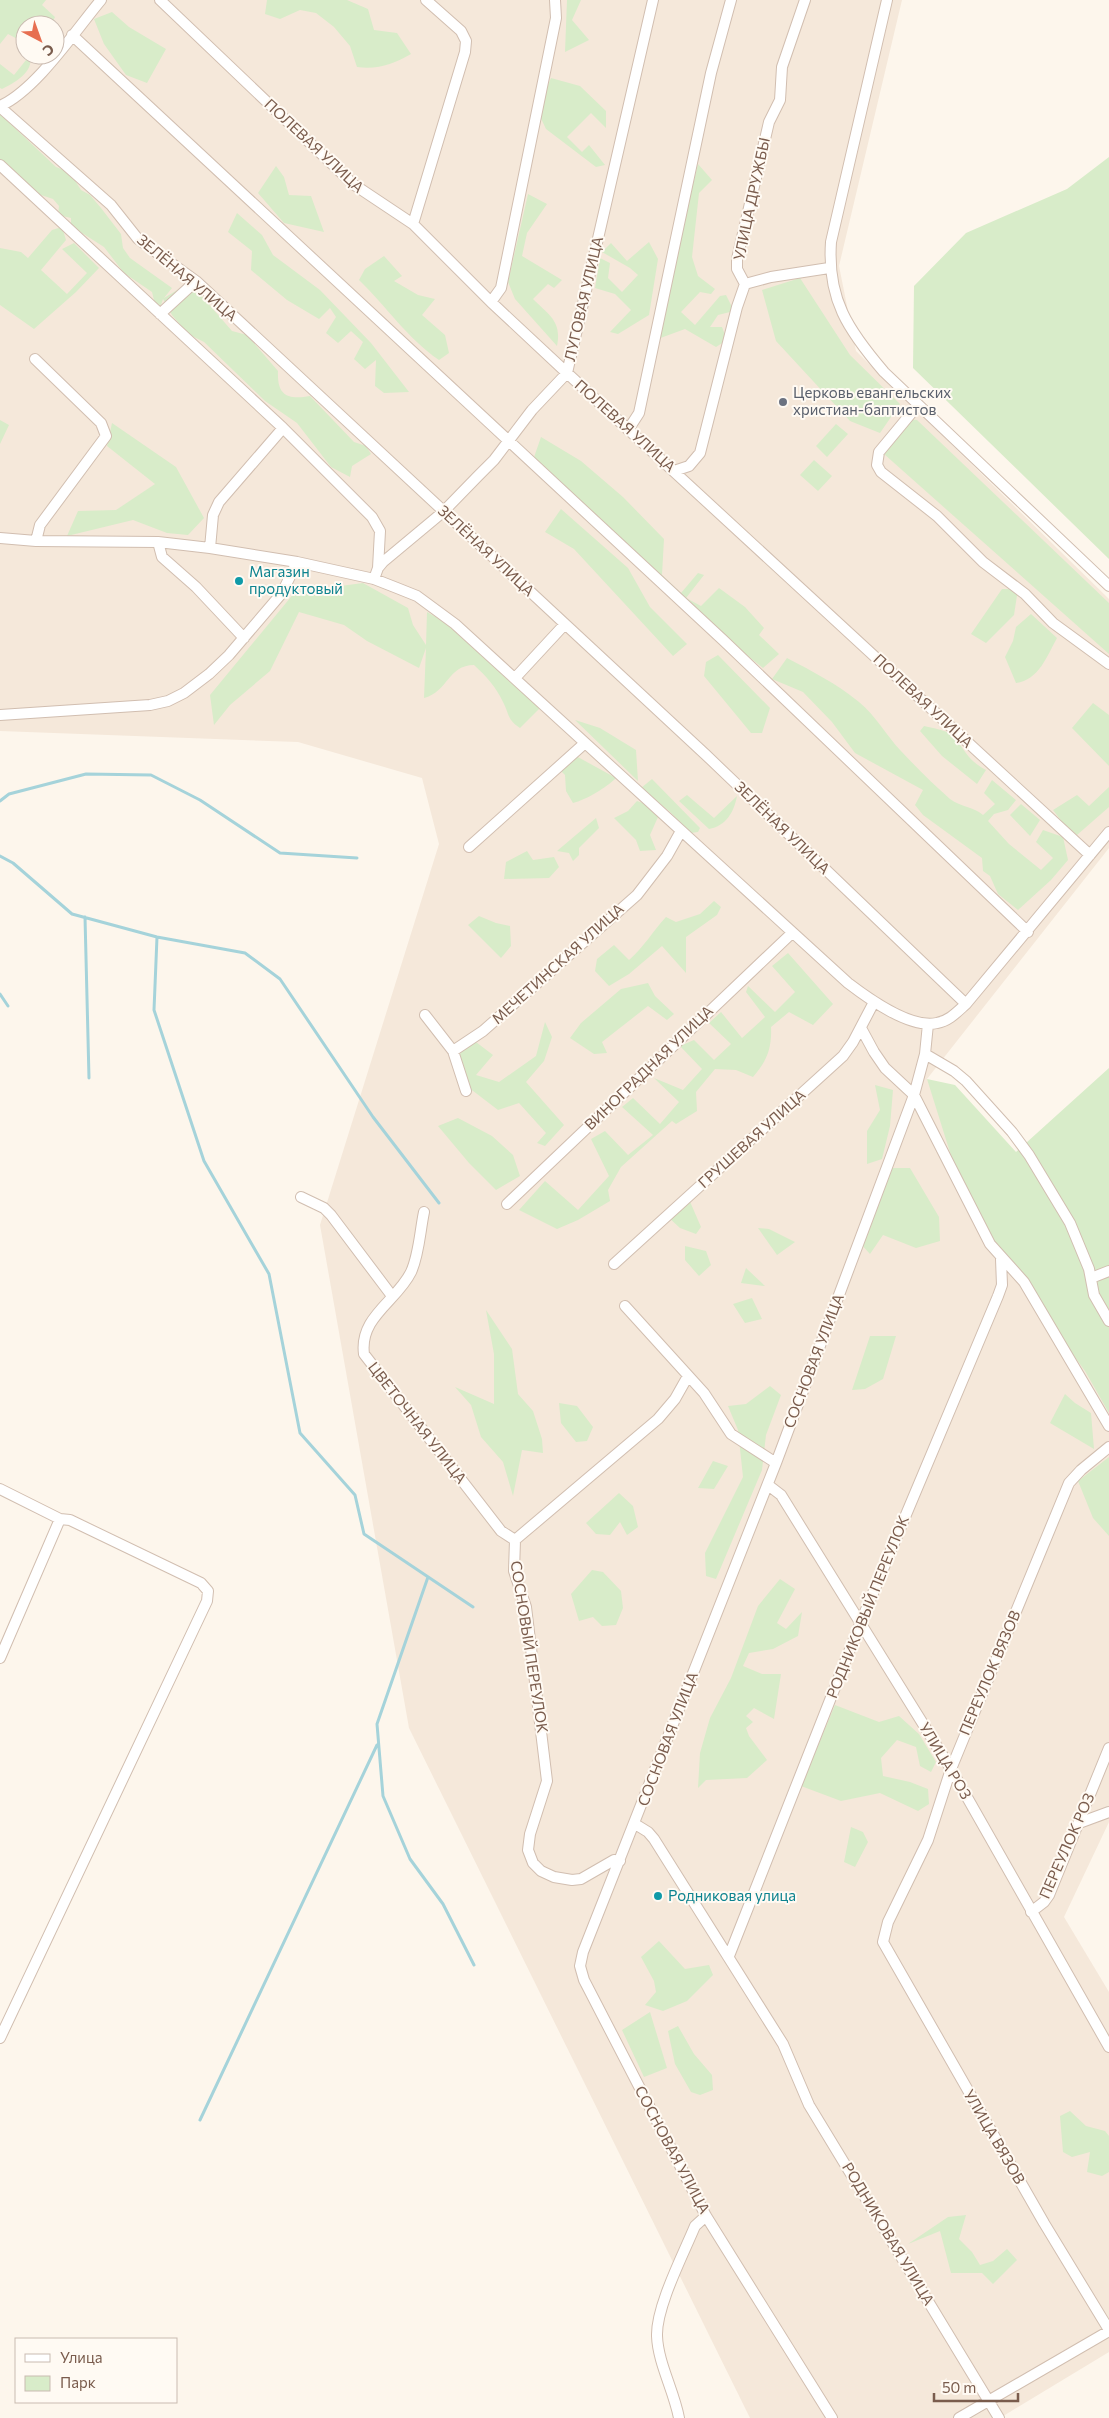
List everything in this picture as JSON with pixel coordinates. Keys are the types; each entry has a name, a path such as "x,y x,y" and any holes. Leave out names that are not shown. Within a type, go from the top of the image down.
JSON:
{"street":[{"path":"0,106 19,95 33,81 101,0"},
{"name":"ПОЛЕВАЯ УЛИЦА","path":"160,0 353,184 413,224 491,302 628,430 1090,855"},
{"path":"413,224 465,52 466,41 461,31 426,0"},
{"path":"491,302 501,288 556,18 555,0"},
{"path":"628,430 639,413 711,73 731,0"},
{"name":"УЛИЦА ДРУЖБЫ","path":"674,471 688,466 700,453 737,308 745,284 737,269 736,259 769,122 780,100 782,67 805,0"},
{"path":"887,0 831,242 829,268 836,299 854,332 884,372 1109,586"},
{"name":"ЛУГОВАЯ УЛИЦА","path":"374,579 378,568 443,512 494,460 532,410 567,373 652,2"},
{"path":"72,35 722,640 1028,932"},
{"name":"ЗЕЛЁНАЯ УЛИЦА","path":"0,106 111,205 138,238 196,281 706,755 966,1004"},
{"path":"0,165 283,428 378,525 380,531 378,568"},
{"path":"745,284 771,277 829,268"},
{"path":"160,314 196,281"},
{"path":"35,359 101,423 106,436 40,525 36,541"},
{"path":"918,405 880,452 877,465 880,472 937,516 983,562 1025,594 1053,623 1109,664"},
{"path":"210,548 213,515 218,502 283,428"},
{"path":"0,538 36,541 158,542 210,548 297,562 374,579 417,596 437,609 515,678 848,983 874,1002 916,1022 928,1024 946,1020 966,1004 1028,932 1109,832"},
{"path":"158,542 162,557 196,587 244,638"},
{"path":"0,714 150,705 168,701 184,693 209,674 244,638 282,594 297,562"},
{"path":"515,678 565,624"},
{"path":"469,847 585,743"},
{"name":"МЕЧЕТИНСКАЯ УЛИЦА","path":"453,1051 483,1032 637,895 667,856 681,831"},
{"name":"ВИНОГРАДНАЯ УЛИЦА","path":"507,1204 792,933"},
{"name":"ГРУШЕВАЯ УЛИЦА","path":"614,1264 843,1056 861,1028 874,1002"},
{"path":"425,1015 453,1051 466,1091"},
{"name":"СОСНОВАЯ УЛИЦА","path":"832,2418 706,2216 584,1980 580,1966 583,1952 768,1485 914,1095 925,1054 928,1024"},
{"path":"861,1028 885,1068 914,1095 990,1244 1001,1259 1024,1282 1109,1426"},
{"path":"925,1054 954,1071 966,1081 1012,1132 1029,1155 1070,1223 1083,1252 1094,1295 1109,1322"},
{"path":"301,1197 324,1208 331,1215 392,1296"},
{"name":"ЦВЕТОЧНАЯ УЛИЦА","path":"424,1212 410,1273 369,1325 363,1344 364,1354 501,1531 515,1540"},
{"name":"РОДНИКОВЫЙ ПЕРЕУЛОК","path":"729,1956 860,1624 998,1296 1002,1285 1001,1259"},
{"path":"1091,1278 1109,1271"},
{"path":"625,1306 712,1404 731,1434 776,1463"},
{"name":"СОСНОВЫЙ ПЕРЕУЛОК","path":"620,1861 614,1860 582,1878 572,1880 554,1877 541,1871 533,1863 528,1850 530,1834 546,1789 547,1772 526,1607 514,1571 515,1540 658,1419 675,1399 688,1376"},
{"name":"ПЕРЕУЛОК ВЯЗОВ","path":"883,1942 888,1922 928,1840 951,1769 1069,1483 1081,1470 1109,1447"},
{"name":"УЛИЦА РОЗ","path":"768,1485 781,1495 951,1769 1109,2047"},
{"path":"0,1489 60,1519 70,1520 201,1583 208,1591 206,1601 0,2038"},
{"path":"0,1658 60,1519"},
{"name":"ПЕРЕУЛОК РОЗ","path":"1031,1912 1044,1902 1049,1895 1109,1748"},
{"path":"1078,1823 1109,1812"},
{"name":"РОДНИКОВАЯ УЛИЦА","path":"635,1824 648,1832 654,1839 783,2044 809,2105 999,2418"},
{"name":"УЛИЦА ВЯЗОВ","path":"883,1942 1044,2223 1109,2330 959,2418"},
{"path":"679,2418 659,2351 657,2336 658,2316 695,2226 706,2216"}],"shaded area":[{"path":"0,0 902,0 839,266 856,351 1109,599 1109,848 927,1079 1109,1388 1109,1822 1064,1917 1109,1992 1109,2352 1000,2418 750,2418 409,1728 320,1225 439,844 422,778 298,742 0,731"}],"green space":[{"path":"0,0 46,0 42,5 53,15 15,15 15,38 8,34 0,44"},
{"path":"267,0 347,0 368,9 374,30 397,33 411,54 385,65 372,68 357,67 350,46 334,27 316,13 300,10 280,19 265,14"},
{"path":"567,0 581,0 572,20 589,40 565,52"},
{"path":"112,12 129,27 166,49 147,83 126,75 104,44 94,19"},
{"path":"0,64 14,75 22,65 29,65 27,71 18,80 2,89 0,88"},
{"path":"551,78 580,86 606,111 606,128 591,113 567,137 582,152 589,145 605,165 596,167 546,129 537,110"},
{"path":"0,114 56,167 64,170 74,179 81,190 90,195 121,234 123,248 130,258 172,288 164,298 179,289 199,293 232,331 247,335 278,371 279,386 285,394 295,397 310,396 354,442 366,446 371,454 352,466 350,477 331,467 297,423 265,401 204,342 188,334 172,315 163,299 161,305 155,304 152,292 124,273 104,247 71,226 71,218 58,215 59,206 53,199 38,194 0,159"},
{"path":"1109,157 1109,559 913,368 914,286 966,233 1067,189"},
{"path":"698,164 712,180 699,193 692,257 698,276 715,289 711,294 700,292 681,312 695,325 720,296 726,295 734,311 718,315 710,327 722,327 727,340 716,347 685,329 655,340"},
{"path":"276,166 284,177 289,195 311,196 324,232 284,223 258,193"},
{"path":"528,194 547,204 527,233 522,256 562,280 554,288 548,284 533,299 549,314 556,324 558,330 557,346 515,299 508,282"},
{"path":"237,213 262,235 273,255 320,290 371,343 409,392 384,393 375,386 376,360 365,369 354,359 363,342 351,331 338,343 326,333 336,317 330,308 319,319 287,300 251,270 252,251 228,232"},
{"path":"62,227 66,240 41,270 67,294 87,273 62,249 74,243 99,268 76,292 34,329 0,305 0,248 21,252 28,258 52,230"},
{"path":"649,242 658,259 649,315 618,334 610,332 631,310 615,294 595,288 600,258 610,263 608,278 622,292 638,275 630,268 602,252 611,243 627,261"},
{"path":"384,256 402,276 394,281 418,295 435,299 422,315 445,335 449,353 439,360 407,332 359,280 365,269"},
{"path":"800,278 850,355 900,404 880,433 850,421 776,341 762,290"},
{"path":"907,419 917,420 1109,603 1109,654 884,454 889,436"},
{"path":"0,420 9,425 0,444"},
{"path":"112,423 176,467 204,518 188,535 167,533 133,520 67,536 78,511 116,510 155,484 107,446"},
{"path":"836,424 848,434 827,457 816,446"},
{"path":"541,437 581,461 623,497 664,539 662,575 681,593 698,573 704,575 686,598 701,606 719,588 745,607 764,628 759,635 779,654 763,668 735,646 532,463"},
{"path":"814,460 832,476 818,491 800,475"},
{"path":"561,509 628,568 650,607 687,644 673,656 574,549 545,532"},
{"path":"363,583 408,608 413,625 426,645 427,612 455,628 540,708 520,728 511,720 494,687 474,665 459,669 432,695 424,698 426,648 419,668 367,641 344,625 299,612 270,671 230,705 214,725 210,695 295,592"},
{"path":"1002,589 1018,589 1014,615 986,643 971,634"},
{"path":"1031,614 1057,638 1046,659 1036,672 1024,681 1016,683 1005,657 1013,641 1016,627"},
{"path":"718,655 770,708 762,733 751,733 704,676 706,662"},
{"path":"787,658 851,695 871,713 907,757 954,802 976,810 983,815 995,804 984,793 992,780 1016,800 1008,810 994,814 988,821 1009,844 1041,870 1053,858 1036,842 1043,830 1063,837 1068,860 1051,880 1018,910 998,894 990,876 983,871 982,858 923,815 915,805 923,790 855,753 832,722 803,692 772,679"},
{"path":"1093,703 1109,715 1109,766 1072,728"},
{"path":"575,720 600,728 636,750 638,781"},
{"path":"924,726 950,734 974,762 986,770 977,784 942,756 920,731"},
{"path":"576,756 616,778 596,793 573,803 566,791 565,775 561,771"},
{"path":"652,779 700,828 698,832 691,833 669,811 641,788"},
{"path":"1109,787 1109,807 1077,835 1063,823 1053,810 1077,795 1089,806"},
{"path":"687,795 714,818 737,796 734,807 725,821 709,829 679,801"},
{"path":"637,801 646,804 658,817 650,835 656,850 640,851 636,840 614,818 628,811"},
{"path":"1021,804 1040,820 1030,836 1010,815"},
{"path":"596,818 599,828 579,848 579,855 573,861 569,853 557,851"},
{"path":"527,851 533,860 554,857 559,867 549,878 504,879 506,862"},
{"path":"714,901 721,907 717,915 686,937 686,973 662,946 629,974 609,986 595,971 597,959 614,945 629,960 666,917 676,922 700,914"},
{"path":"479,916 510,926 511,946 501,958 468,925"},
{"path":"788,953 833,1004 813,1025 789,1012 771,1027 771,1041 768,1054 753,1077 736,1070 715,1069 696,1092 697,1111 676,1124 672,1121 621,1167 608,1190 610,1201 578,1220 557,1229 519,1210 545,1181 578,1210 609,1176 591,1139 605,1131 628,1155 653,1135 622,1107 633,1098 660,1124 679,1102 654,1078 683,1090 702,1069 680,1046 694,1040 714,1060 731,1044 709,1023 721,1012 742,1038 765,1017 746,992 748,986 775,1012 795,992 772,966"},
{"path":"648,983 655,996 674,1014 667,1020 648,1006 602,1042 607,1053 594,1054 570,1038 581,1023 621,989"},
{"path":"545,1022 552,1037 544,1061 526,1082 564,1125 545,1146 537,1143 546,1133 519,1103 498,1110 464,1084 455,1060 472,1039 493,1055 476,1075 499,1082 536,1056"},
{"path":"1109,1068 1109,1413 1085,1371 969,1213 927,1079 955,1085 1016,1152"},
{"path":"875,1085 893,1090 890,1126 882,1159 867,1164 867,1131 880,1110"},
{"path":"458,1118 492,1136 513,1155 520,1176 496,1190 469,1163 438,1126"},
{"path":"887,1168 910,1168 939,1217 940,1241 916,1248 883,1235 870,1254 859,1242"},
{"path":"688,1197 701,1227 696,1234 680,1228 667,1216"},
{"path":"758,1228 769,1229 795,1242 777,1255"},
{"path":"685,1246 706,1251 711,1265 699,1276 685,1260"},
{"path":"746,1268 765,1286 741,1283"},
{"path":"752,1298 762,1319 745,1323 733,1304"},
{"path":"486,1310 512,1349 518,1394 533,1411 542,1439 543,1453 522,1450 513,1496 503,1462 481,1437 471,1405 455,1387 494,1404 494,1354"},
{"path":"870,1336 896,1336 883,1379 865,1389 852,1390"},
{"path":"770,1386 781,1395 766,1435 762,1470 716,1579 706,1576 705,1553 743,1477 738,1430 728,1406 746,1404"},
{"path":"1065,1394 1091,1413 1094,1449 1050,1423"},
{"path":"559,1403 577,1406 593,1427 587,1441 576,1442 561,1423"},
{"path":"1109,1457 1109,1536 1093,1518 1078,1481"},
{"path":"713,1461 728,1466 714,1489 698,1488"},
{"path":"619,1493 633,1506 638,1527 627,1535 620,1522 610,1535 596,1534 586,1523"},
{"path":"592,1570 603,1572 621,1591 623,1608 616,1625 602,1626 593,1617 579,1621 571,1594"},
{"path":"780,1579 795,1589 777,1623 786,1629 802,1612 798,1636 773,1649 749,1653 743,1666 762,1674 781,1674 774,1719 754,1708 746,1716 753,1722 746,1728 749,1736 767,1760 747,1778 706,1780 698,1788 700,1753 710,1718 731,1678 758,1606"},
{"path":"835,1705 879,1722 899,1716 919,1734 936,1762 931,1772 920,1766 916,1747 897,1740 881,1758 883,1776 910,1782 928,1789 929,1804 918,1811 880,1793 841,1801 801,1786"},
{"path":"851,1827 863,1832 868,1842 855,1867 844,1862"},
{"path":"659,1941 685,1969 709,1965 713,1975 687,2001 663,2011 645,2005 656,1992 654,1981 641,1957"},
{"path":"650,2012 667,2068 644,2077 622,2030"},
{"path":"678,2026 694,2054 712,2075 713,2090 700,2095 691,2092 675,2064 668,2031"},
{"path":"1070,2111 1086,2126 1105,2131 1109,2136 1109,2172 1102,2176 1087,2172 1090,2152 1072,2157 1063,2152 1060,2116"},
{"path":"966,2215 959,2239 972,2252 980,2265 993,2261 1007,2249 1017,2260 993,2284 982,2273 951,2273 940,2231 908,2244 948,2217"}],"waterway":[{"path":"0,801 9,794 86,774 151,775 200,800 280,853 357,858"},
{"path":"0,856 13,863 72,914 157,937 245,953 280,979 373,1117 439,1203"},
{"path":"85,917 89,1078"},
{"path":"157,937 154,1010 204,1161 269,1274 300,1433 355,1495 364,1534 473,1607"},
{"path":"0,994 8,1006"},
{"path":"428,1577 377,1724 383,1796 410,1859 443,1904 474,1965"},
{"path":"200,2120 377,1745"}],"place":[{"name":"Церковь евангельских христиан-баптистов","path":"783,402"},
{"name":"Магазин продуктовый","path":"239,581"},
{"name":"Родниковая улица","path":"658,1896"}]}
